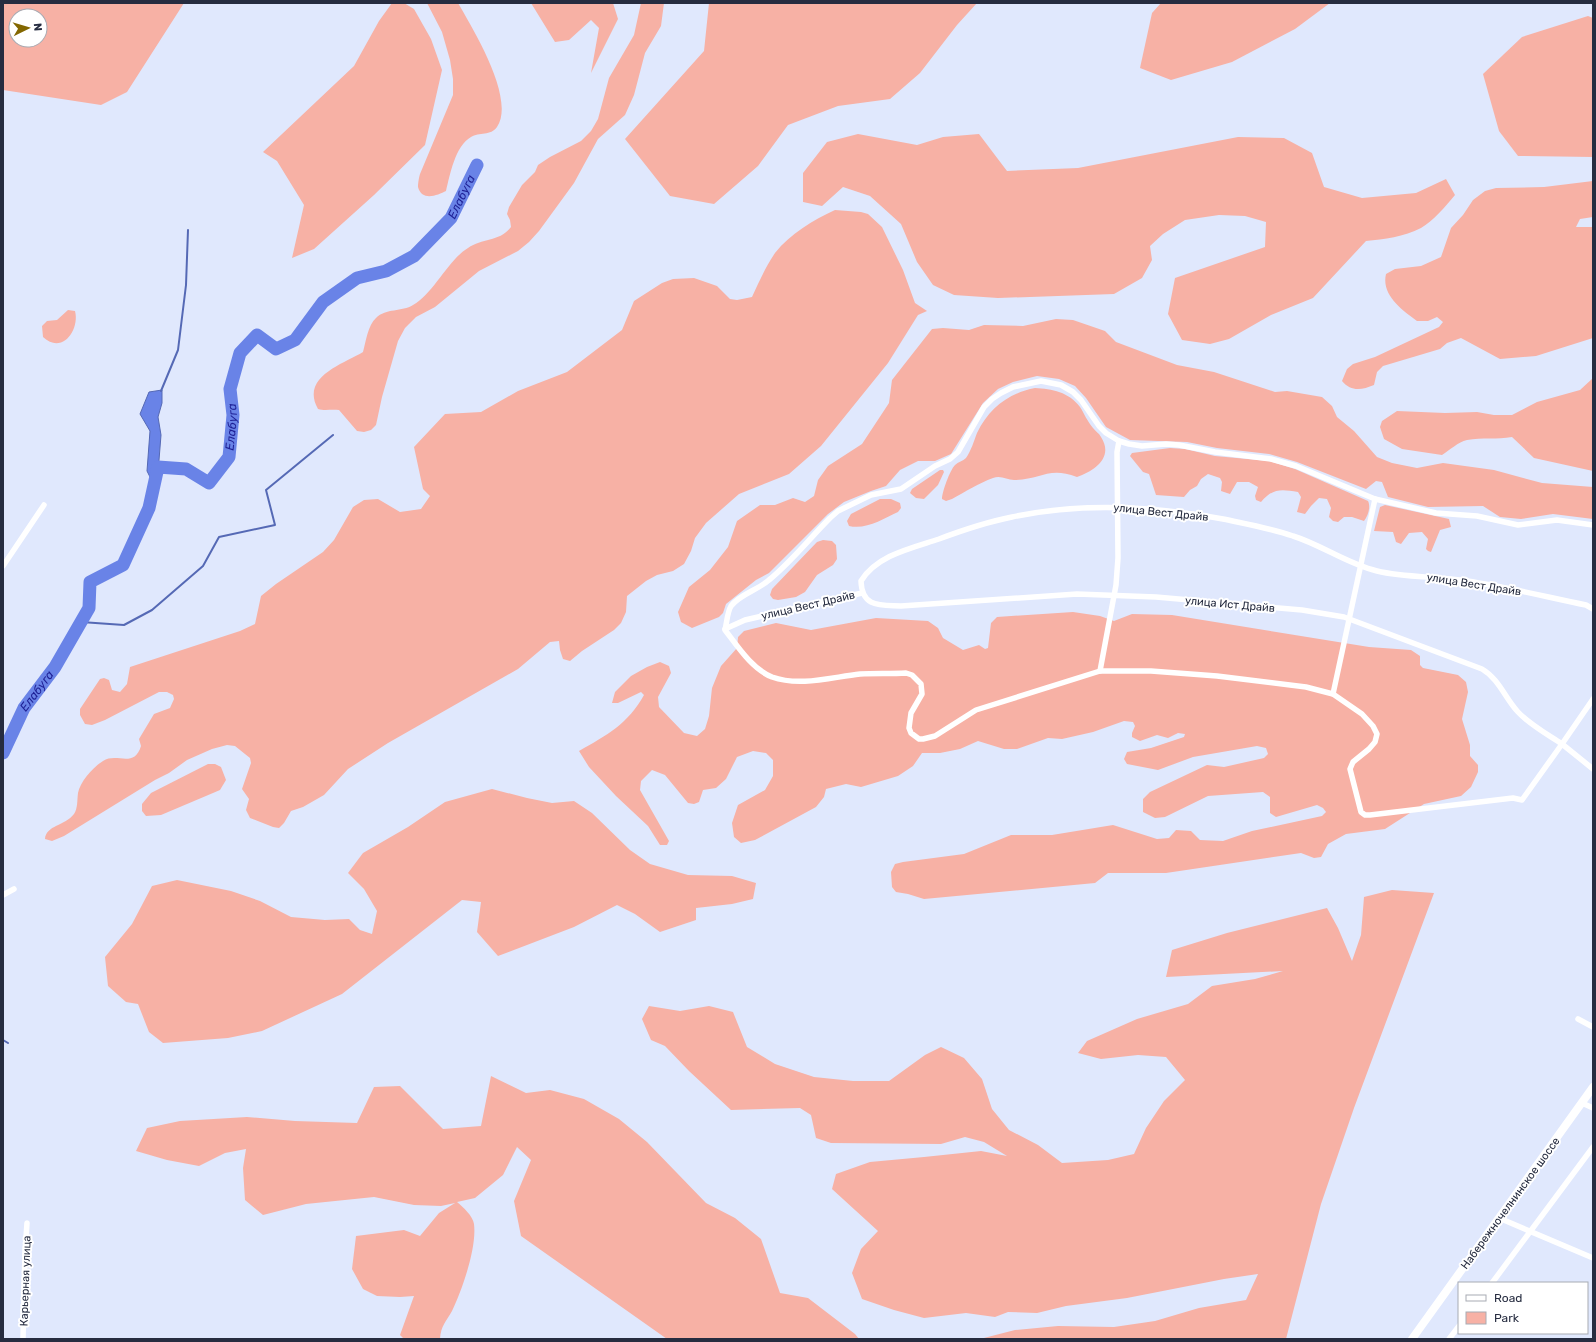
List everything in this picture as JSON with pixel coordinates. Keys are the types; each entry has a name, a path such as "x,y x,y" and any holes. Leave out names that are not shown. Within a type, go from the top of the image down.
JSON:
{"main road":[{"name":"Набережночелнинское шоссе","path":"1412,1339 1593,1087"}],"street":[{"path":"1593,525 1556,520 1526,524 1512,524 1481,517 1436,513 1375,499 1296,466 1271,459 1166,444 1142,446 1129,444 1119,441 1099,426 1081,400 1073,392 1061,385 1041,381 1013,387 1001,393 984,407 955,456 935,466 901,489 871,495 838,511 776,575 761,586 736,600 730,607 725,630 743,654 757,667 772,676 786,680 806,681 862,674 906,673 912,675 921,684 922,694 911,713 909,728 911,733 919,739 934,736 976,710 1100,671 1151,671 1217,676 1306,687 1333,694 1362,714 1373,726 1377,734 1375,742 1369,750 1353,762 1350,769 1361,812 1365,815 1513,798 1522,800 1593,699"},
{"path":"1100,671 1114,595 1119,546 1116,452 1119,441"},
{"path":"1333,694 1375,499"},
{"path":"3,566 44,505"},
{"name":"улица Вест Драйв","path":"726,628 745,620 862,593 861,581 864,575 884,559 967,529 1002,519 1035,512 1118,507 1188,513 1262,528 1305,540 1360,566 1396,574 1479,583 1586,605 1593,609"},
{"name":"улица Ист Драйв","path":"862,593 871,603 901,606 1062,594 1156,597 1302,610 1328,614 1350,619 1486,671 1497,682 1519,713 1562,744"},
{"path":"1562,744 1593,769"},
{"path":"3,895 14,889"},
{"path":"1578,1019 1593,1027"},
{"path":"1582,1103 1593,1108"},
{"path":"1493,1282 1593,1147"},
{"path":"1499,1218 1593,1258"},
{"name":"Карьерная улица","path":"23,1339 27,1223"},
{"path":"1449,1339 1458,1327"}],"green space":[{"path":"3,3 184,3 127,92 101,105 3,90"},
{"path":"392,3 404,3 414,9 431,39 442,70 425,145 374,195 314,249 292,258 304,205 277,161 263,152 354,66 379,21"},
{"path":"427,3 458,3 482,46 497,82 501,99 501,115 497,127 492,132 471,137 465,141 454,161 446,191 430,196 423,195 420,192 418,187 419,178 453,95 453,79 450,60 442,32"},
{"path":"531,3 613,3 618,19 591,73 599,28 591,20 569,40 555,42"},
{"path":"641,3 664,3 661,26 645,53 634,95 625,115 598,139 574,183 539,231 518,251 479,271 435,307 416,317 405,328 398,341 382,397 376,425 371,430 364,432 357,431 339,410 318,409 314,398 315,388 319,380 335,367 363,352 366,338 373,321 384,313 404,309 421,300 461,253 473,245 496,238 507,232 511,227 507,214 509,207 522,185 535,172 538,165 581,141 591,131 598,119 609,78 634,35"},
{"path":"709,3 977,3 957,25 920,73 890,99 838,106 788,125 758,166 714,204 670,196 625,139 704,51"},
{"path":"1161,3 1330,3 1295,29 1232,62 1171,80 1140,68 1152,13"},
{"path":"1588,16 1593,18 1593,157 1518,156 1499,131 1483,74 1522,37"},
{"path":"858,134 917,145 943,137 979,134 1007,171 1078,168 1238,137 1284,138 1312,153 1324,187 1362,198 1416,193 1446,179 1455,195 1435,217 1421,228 1401,236 1366,241 1313,298 1271,315 1229,339 1210,344 1182,340 1168,314 1175,278 1265,247 1266,222 1245,216 1219,215 1185,220 1163,234 1150,246 1152,260 1142,278 1114,294 998,298 954,295 933,285 917,262 901,224 870,196 843,187 822,206 803,202 803,173 827,142"},
{"path":"1593,181 1593,217 1580,219 1576,227 1593,227 1593,338 1536,356 1500,359 1461,338 1447,343 1440,349 1383,366 1377,372 1374,385 1370,387 1357,389 1345,385 1342,381 1347,369 1353,364 1375,357 1439,327 1443,322 1437,317 1428,321 1417,321 1399,307 1387,289 1385,282 1386,274 1395,269 1421,266 1441,257 1451,228 1463,215 1473,200 1485,191 1496,188 1544,187"},
{"path":"835,210 868,214 882,227 903,270 915,303 927,311 918,315 888,363 821,446 789,474 739,494 706,523 695,538 691,551 684,564 673,571 657,575 646,581 627,596 626,612 621,623 614,630 582,651 570,661 563,659 559,641 550,642 518,669 388,743 348,769 324,795 303,807 291,811 284,823 279,828 250,818 246,810 249,799 242,789 251,763 250,758 235,746 227,745 212,749 187,760 169,773 155,780 64,836 52,841 45,839 46,834 52,828 66,821 74,814 77,807 79,789 91,771 103,761 108,759 125,759 134,757 138,753 141,746 139,739 154,714 170,708 174,699 173,695 167,692 159,692 105,720 92,725 85,724 80,715 80,709 100,679 104,678 109,680 112,690 120,692 127,684 130,667 240,631 255,624 261,596 323,552 334,540 353,507 364,500 378,499 400,512 421,509 430,496 423,489 414,447 445,414 481,412 518,391 567,372 622,330 634,301 662,283 673,279 694,278 717,286 730,299 737,300 752,297 769,263 781,246 802,228"},
{"path":"68,310 75,311 76,318 75,326 68,338 63,342 57,343 50,342 43,337 42,326 47,321 57,320"},
{"path":"1056,319 1073,320 1105,331 1116,342 1177,365 1214,372 1275,392 1287,391 1322,397 1332,406 1337,417 1354,431 1377,457 1392,463 1417,468 1443,463 1494,470 1542,483 1593,487 1593,519 1553,514 1521,519 1500,517 1483,506 1428,507 1388,497 1382,482 1376,481 1366,489 1297,462 1269,454 1217,448 1187,442 1130,440 1106,427 1086,398 1075,386 1059,379 1037,376 1013,382 998,389 983,403 951,454 935,461 918,461 900,470 886,486 844,502 828,514 769,573 756,580 726,604 723,613 719,617 692,628 681,622 678,612 689,587 710,570 728,547 737,521 760,505 775,505 793,498 805,502 814,496 818,480 828,466 862,444 889,403 892,380 932,329 943,328 969,330 984,325 1023,326"},
{"path":"1593,378 1593,471 1534,458 1512,437 1467,440 1457,444 1442,455 1402,449 1384,439 1380,427 1382,421 1397,411 1445,413 1477,412 1494,415 1512,415 1537,402 1580,390"},
{"path":"1035,388 1060,392 1076,402 1104,444 1104,457 1101,462 1090,471 1077,477 1067,474 1051,473 1014,480 996,477 983,482 952,499 946,501 942,499 951,471 955,465 966,458 977,433 987,416 1008,398 1026,390"},
{"path":"1170,448 1185,449 1215,456 1269,461 1295,469 1368,501 1368,514 1364,521 1352,517 1344,517 1338,522 1333,521 1329,517 1331,508 1327,499 1319,498 1305,514 1297,512 1301,497 1298,492 1282,490 1273,492 1265,497 1261,502 1256,500 1255,496 1258,487 1249,482 1237,482 1230,494 1221,491 1222,482 1220,478 1208,474 1201,479 1197,486 1190,490 1184,497 1156,495 1149,474 1143,472 1130,456 1132,453"},
{"path":"940,470 943,470 944,472 938,485 924,499 916,498 910,493 912,489"},
{"path":"880,499 891,499 900,503 901,508 898,512 874,523 855,527 849,526 847,521 851,514"},
{"path":"1385,505 1449,519 1451,527 1440,530 1431,552 1426,549 1428,539 1422,532 1409,533 1401,544 1396,542 1393,532 1374,531 1380,507"},
{"path":"823,540 832,541 836,545 837,559 833,565 817,575 805,592 796,597 778,600 773,599 770,595 772,589 817,542"},
{"path":"1073,612 1100,616 1114,621 1132,614 1172,615 1369,647 1411,650 1420,656 1420,665 1423,668 1458,675 1466,682 1468,692 1462,719 1470,745 1470,756 1478,765 1478,772 1471,787 1461,796 1424,804 1385,829 1346,834 1328,844 1321,857 1314,858 1301,853 1166,873 1108,873 1095,883 924,899 896,892 892,887 891,872 895,864 964,854 1011,835 1052,835 1113,825 1157,839 1169,838 1176,830 1191,831 1200,840 1223,841 1252,831 1322,816 1326,812 1323,808 1317,805 1276,817 1270,813 1270,797 1263,792 1208,796 1165,817 1155,818 1143,812 1143,799 1150,792 1207,765 1224,767 1264,758 1268,754 1266,748 1257,746 1193,757 1158,770 1127,764 1124,759 1127,752 1151,748 1184,737 1185,734 1178,733 1168,738 1157,735 1140,741 1132,737 1135,726 1133,722 1124,721 1093,732 1062,739 1048,738 1017,749 1004,749 978,741 960,749 940,753 922,753 913,766 898,776 861,787 846,784 826,789 824,797 816,807 755,840 741,843 734,837 732,823 738,805 765,790 773,776 773,760 766,753 753,751 737,757 726,779 716,788 703,790 699,802 694,804 688,803 665,775 652,770 641,781 640,790 669,841 667,845 660,845 648,826 616,796 589,767 579,751 608,734 631,714 644,695 641,692 618,703 612,703 615,692 631,676 660,662 669,666 671,673 658,697 659,707 684,733 697,736 705,729 709,716 712,688 721,666 737,648 738,637 744,631 776,623 811,630 876,618 928,621 938,628 943,638 963,650 979,645 985,649 988,648 991,623 997,617"},
{"path":"208,764 215,764 221,767 226,780 220,790 161,815 146,816 142,811 142,804 151,793"},
{"path":"492,789 552,803 574,801 592,813 630,850 650,864 688,875 732,876 756,883 753,899 732,904 696,908 696,920 660,932 635,914 617,905 574,927 498,956 477,932 481,902 462,900 342,994 262,1031 228,1038 163,1043 149,1032 138,1004 126,1002 108,986 105,957 132,924 152,886 177,880 231,891 260,901 291,917 325,920 349,919 360,930 372,934 377,911 364,889 348,873 363,853 408,827 445,802"},
{"path":"1392,890 1434,893 1354,1108 1321,1204 1286,1339 980,1339 1015,1330 1058,1326 1114,1327 1155,1321 1199,1308 1246,1300 1258,1274 1224,1279 1127,1298 1066,1306 1037,1313 1008,1312 995,1317 966,1313 924,1318 862,1299 852,1273 861,1249 878,1231 832,1189 836,1174 870,1162 981,1151 1007,1156 984,1142 965,1137 941,1144 831,1143 816,1138 811,1115 800,1108 731,1110 689,1071 665,1046 651,1040 642,1019 649,1006 680,1011 709,1006 733,1012 747,1047 775,1064 814,1077 853,1081 889,1081 925,1055 941,1047 964,1058 982,1079 992,1109 1009,1130 1038,1145 1062,1163 1108,1160 1134,1154 1146,1128 1164,1101 1185,1080 1166,1057 1138,1055 1101,1059 1078,1053 1087,1041 1137,1019 1188,1004 1212,986 1255,979 1283,971 1166,977 1172,950 1227,933 1327,908 1338,928 1352,961 1361,935 1364,897"},
{"path":"491,1076 526,1093 550,1090 584,1099 619,1119 647,1142 706,1203 735,1218 761,1239 780,1293 808,1298 855,1334 859,1339 667,1339 521,1236 514,1201 531,1160 517,1147 503,1175 475,1198 457,1202 472,1218 474,1224 473,1245 464,1281 452,1311 443,1327 440,1339 404,1339 400,1335 414,1296 377,1296 363,1289 352,1269 356,1236 404,1230 420,1236 439,1213 455,1203 441,1206 414,1205 374,1197 306,1204 263,1215 245,1200 243,1168 246,1149 225,1153 199,1166 167,1160 136,1151 147,1128 180,1121 247,1117 295,1121 357,1123 374,1087 400,1086 443,1129 481,1126"}],"water":[{"path":"162,390 162,403 158,417 161,435 159,460 158,467 150,477 147,471 150,431 140,414 149,392"}],"waterway":[{"name":"Елабуга","path":"3,753 24,708 55,667 89,608 90,582 123,565 149,508 158,467 186,469 209,483 229,457 233,415 230,389 240,353 257,335 276,349 295,340 323,302 357,278 386,271 414,256 451,218 477,165"},
{"path":"161,391 178,350 186,285 188,230"},
{"path":"81,622 124,625 152,610 203,566 219,537 275,525 266,490 333,435"},
{"path":"3,1040 8,1043"}]}
